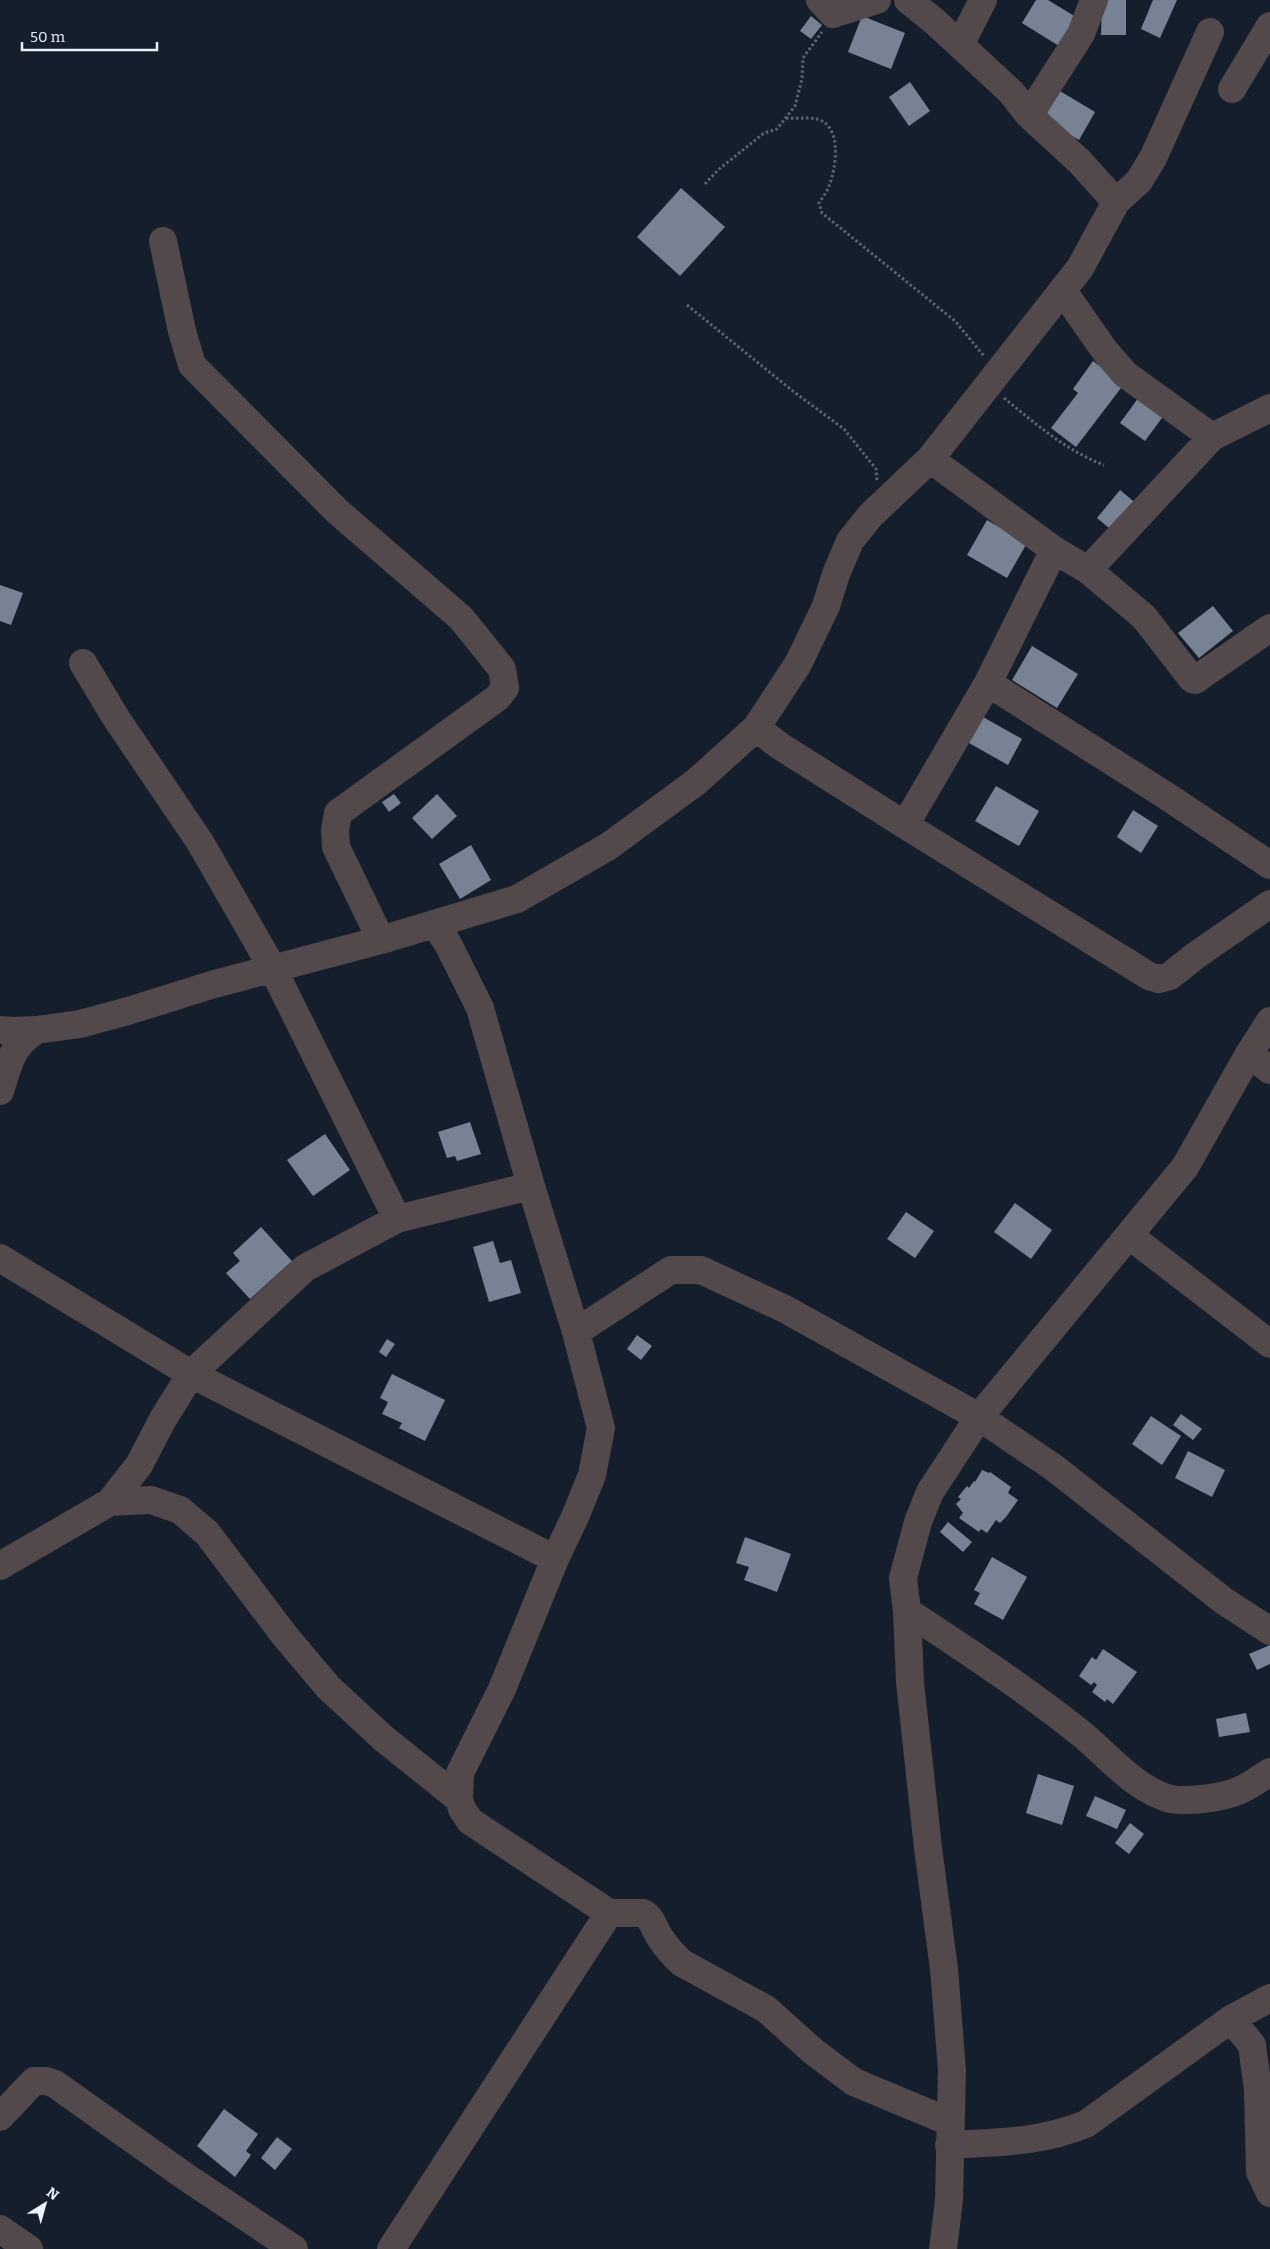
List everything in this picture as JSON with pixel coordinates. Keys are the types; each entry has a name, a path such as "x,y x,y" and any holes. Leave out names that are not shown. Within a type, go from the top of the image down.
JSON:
{"street":[{"path":"828,7 877,0"},
{"path":"908,0 1010,92 1029,115 1080,162 1116,202"},
{"path":"960,45 983,0"},
{"path":"1029,115 1081,34 1094,0"},
{"path":"1232,89 1270,26"},
{"path":"0,1030 37,1030 80,1024 128,1012 211,985 381,940 517,899 609,846 696,782 756,728 798,664 826,606 836,574 850,542 870,516 930,459 1080,268 1116,202 1139,181 1153,158 1210,32"},
{"path":"163,241 182,331 192,365 338,512 461,618 502,669 505,688 497,698 338,813 335,830 336,847 381,940"},
{"path":"1063,290 1106,351 1125,374 1212,437"},
{"path":"1088,570 1212,437 1269,410"},
{"path":"930,459 1054,550 1088,570 1144,617 1194,680 1270,628"},
{"path":"905,825 988,684 1054,550"},
{"path":"83,663 116,718 200,842 274,969 397,1219"},
{"path":"988,684 1165,795 1270,865"},
{"path":"756,728 780,746 905,825 1141,971 1159,979 1170,976 1195,956 1270,904"},
{"path":"435,924 448,944 480,1008 531,1186 576,1332 601,1428 592,1475 555,1559 502,1689 460,1773 459,1799 462,1809 470,1821 609,1913 643,1913 648,1915 670,1953 682,1963 766,2008 814,2052 854,2082 950,2134 1031,2140 1060,2134 1086,2124 1231,2019 1270,1998"},
{"path":"943,2249 949,2200 952,2070 949,2024 910,1682 907,1610 902,1578 918,1522 930,1492 979,1417 1185,1167 1260,1062 1270,1021"},
{"path":"0,1091 19,1042 37,1030"},
{"path":"0,1566 110,1502 139,1464 163,1419 191,1374 305,1268 397,1219 531,1186"},
{"path":"1130,1236 1270,1344"},
{"path":"0,1258 191,1374 555,1559"},
{"path":"576,1332 671,1270 700,1270 785,1309 979,1417 1053,1467 1224,1601 1270,1630"},
{"path":"110,1502 151,1500 180,1510 207,1533 285,1636 328,1687 383,1738 459,1799"},
{"path":"907,1610 1060,1718 1083,1735 1119,1768 1154,1792 1169,1798 1187,1801 1238,1792 1270,1772"},
{"path":"390,2249 609,1913"},
{"path":"1231,2019 1252,2045 1258,2090 1260,2172 1270,2193"},
{"path":"0,2117 34,2081 46,2080 55,2084 178,2172 294,2249"},
{"path":"0,2229 29,2249"}],"path":[{"path":"705,184 718,170 764,133 777,129 795,106 800,94 802,58 828,7"},
{"path":"786,118 818,119 832,131 837,144 829,186 819,203 822,213 955,321 976,343 992,380 1054,439 1086,458 1104,465"},
{"path":"687,305 794,392 844,429 876,469 878,488 870,516"}],"building":[{"path":"1036,0 1048,0 1076,17 1059,46 1022,23"},
{"path":"1102,0 1126,0 1126,35 1101,35"},
{"path":"1153,0 1177,0 1160,38 1141,29"},
{"path":"811,16 822,25 811,39 800,31"},
{"path":"862,16 905,33 891,69 848,52"},
{"path":"910,82 930,111 909,126 889,97"},
{"path":"1060,91 1095,112 1079,140 1043,120"},
{"path":"681,188 725,227 680,276 637,237"},
{"path":"1093,361 1124,384 1076,447 1051,428 1078,393 1073,389"},
{"path":"1142,393 1167,411 1145,441 1120,423"},
{"path":"1120,490 1138,505 1115,533 1097,518"},
{"path":"987,520 1027,543 1007,578 967,555"},
{"path":"0,585 23,593 11,625 0,621"},
{"path":"1213,606 1233,631 1199,658 1178,633"},
{"path":"1032,646 1078,674 1057,708 1012,680"},
{"path":"983,717 1022,739 1008,765 969,743"},
{"path":"996,786 1039,811 1019,846 975,821"},
{"path":"394,794 401,803 389,812 382,802"},
{"path":"437,794 457,816 432,839 412,818"},
{"path":"1133,810 1158,826 1141,853 1117,837"},
{"path":"471,845 491,880 460,899 439,864"},
{"path":"470,1122 481,1154 457,1161 455,1156 447,1158 438,1132"},
{"path":"325,1134 350,1170 313,1196 287,1160"},
{"path":"1015,1203 1052,1230 1031,1259 994,1232"},
{"path":"906,1212 934,1231 915,1258 887,1239"},
{"path":"261,1227 292,1261 250,1299 226,1273 240,1261 233,1253"},
{"path":"493,1241 500,1263 511,1260 521,1293 489,1302 473,1247"},
{"path":"637,1335 652,1346 641,1360 627,1349"},
{"path":"387,1339 395,1344 386,1357 379,1352"},
{"path":"392,1374 445,1400 425,1441 399,1428 402,1423 382,1414 388,1402 380,1398"},
{"path":"1181,1414 1202,1429 1193,1440 1173,1425"},
{"path":"1151,1416 1181,1436 1162,1465 1132,1444"},
{"path":"1188,1451 1225,1470 1212,1497 1175,1478"},
{"path":"982,1470 990,1472 1011,1487 1008,1493 1018,1500 1006,1517 1000,1523 996,1520 987,1533 981,1529 979,1532 959,1518 963,1513 956,1504 961,1499 958,1497 967,1486 969,1488 975,1482"},
{"path":"948,1522 972,1542 963,1552 940,1532"},
{"path":"745,1537 791,1554 777,1592 744,1580 749,1567 736,1563"},
{"path":"992,1557 1027,1577 1003,1620 974,1604 980,1593 974,1590"},
{"path":"1270,1645 1270,1664 1257,1670 1249,1654"},
{"path":"1103,1649 1137,1672 1113,1704 1107,1699 1105,1702 1092,1692 1097,1685 1094,1682 1091,1685 1079,1676 1092,1657 1096,1660"},
{"path":"1246,1713 1250,1732 1219,1737 1216,1719"},
{"path":"1038,1774 1074,1786 1062,1825 1026,1813"},
{"path":"1095,1796 1126,1810 1117,1829 1086,1816"},
{"path":"1130,1823 1144,1834 1129,1854 1115,1843"},
{"path":"224,2109 258,2134 246,2151 251,2155 235,2177 197,2146"},
{"path":"277,2137 292,2149 275,2170 261,2158"}]}
